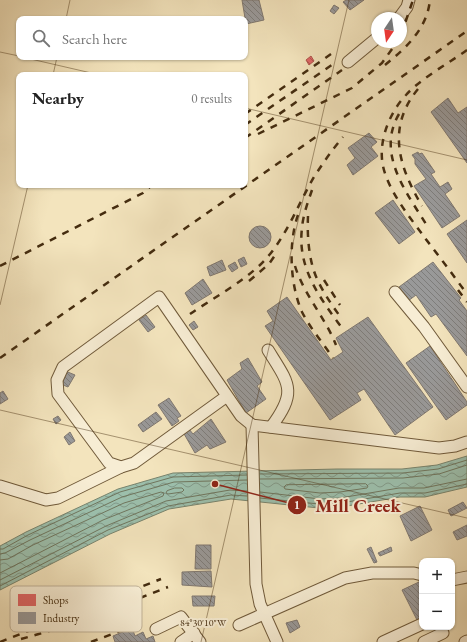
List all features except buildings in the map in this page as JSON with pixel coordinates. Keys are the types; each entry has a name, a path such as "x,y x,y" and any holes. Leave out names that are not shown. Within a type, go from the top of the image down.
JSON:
{"lane":[{"path":"403,12 409,0"},
{"path":"348,62 371,43"},
{"path":"395,292 424,327 467,387"},
{"path":"120,467 109,463 58,394 57,380 63,367 159,297 241,416 252,425 439,448 455,446 467,442"},
{"path":"268,350 286,380 288,387 286,403 271,427"},
{"path":"0,486 46,500 58,498 120,467 134,463 227,396"},
{"path":"252,425 256,584 260,604 277,642"},
{"path":"239,626 264,613 345,578 372,573 419,574"},
{"path":"455,579 467,577"},
{"path":"156,629 181,617 197,638 181,642"},
{"path":"383,642 419,625"},
{"path":"424,642 444,634"}],"water":[{"path":"467,456 467,487 425,497 400,497 341,507 319,508 231,499 169,509 110,534 0,590 0,546 26,532 118,489 173,473 402,469 437,465"}],"railway":[{"path":"407,18 413,0"},
{"path":"385,65 408,45 420,29 425,20 430,0"},
{"path":"248,184 467,31"},
{"path":"258,134 352,88 382,63 393,48"},
{"path":"467,50 427,77 406,95 391,116 385,133 382,150 384,169 392,190 412,220 467,294"},
{"path":"248,112 331,54"},
{"path":"248,123 336,62"},
{"path":"248,136 342,70"},
{"path":"418,89 408,104 402,118 399,133 399,148 407,177 422,206"},
{"path":"399,114 393,129 391,143 392,158 396,172 410,199 426,224"},
{"path":"190,314 244,278 269,256 284,234 314,177 343,137"},
{"path":"0,266 143,193 149,188"},
{"path":"0,358 243,188"},
{"path":"312,190 303,223 301,243 303,256 318,294 342,328"},
{"path":"298,215 292,251 295,289 305,318 333,358"},
{"path":"308,216 308,242 313,268 321,287 339,315"},
{"path":"249,281 269,264 278,251"},
{"path":"295,266 304,287 336,345"},
{"path":"324,280 340,305"},
{"path":"458,290 467,302"},
{"path":"142,586 161,579"},
{"path":"142,597 168,587"},
{"path":"0,642 26,632"},
{"path":"21,639 46,632"},
{"path":"91,642 117,632"}],"place":[{"name":"Mill Creek","path":"215,484"}]}
